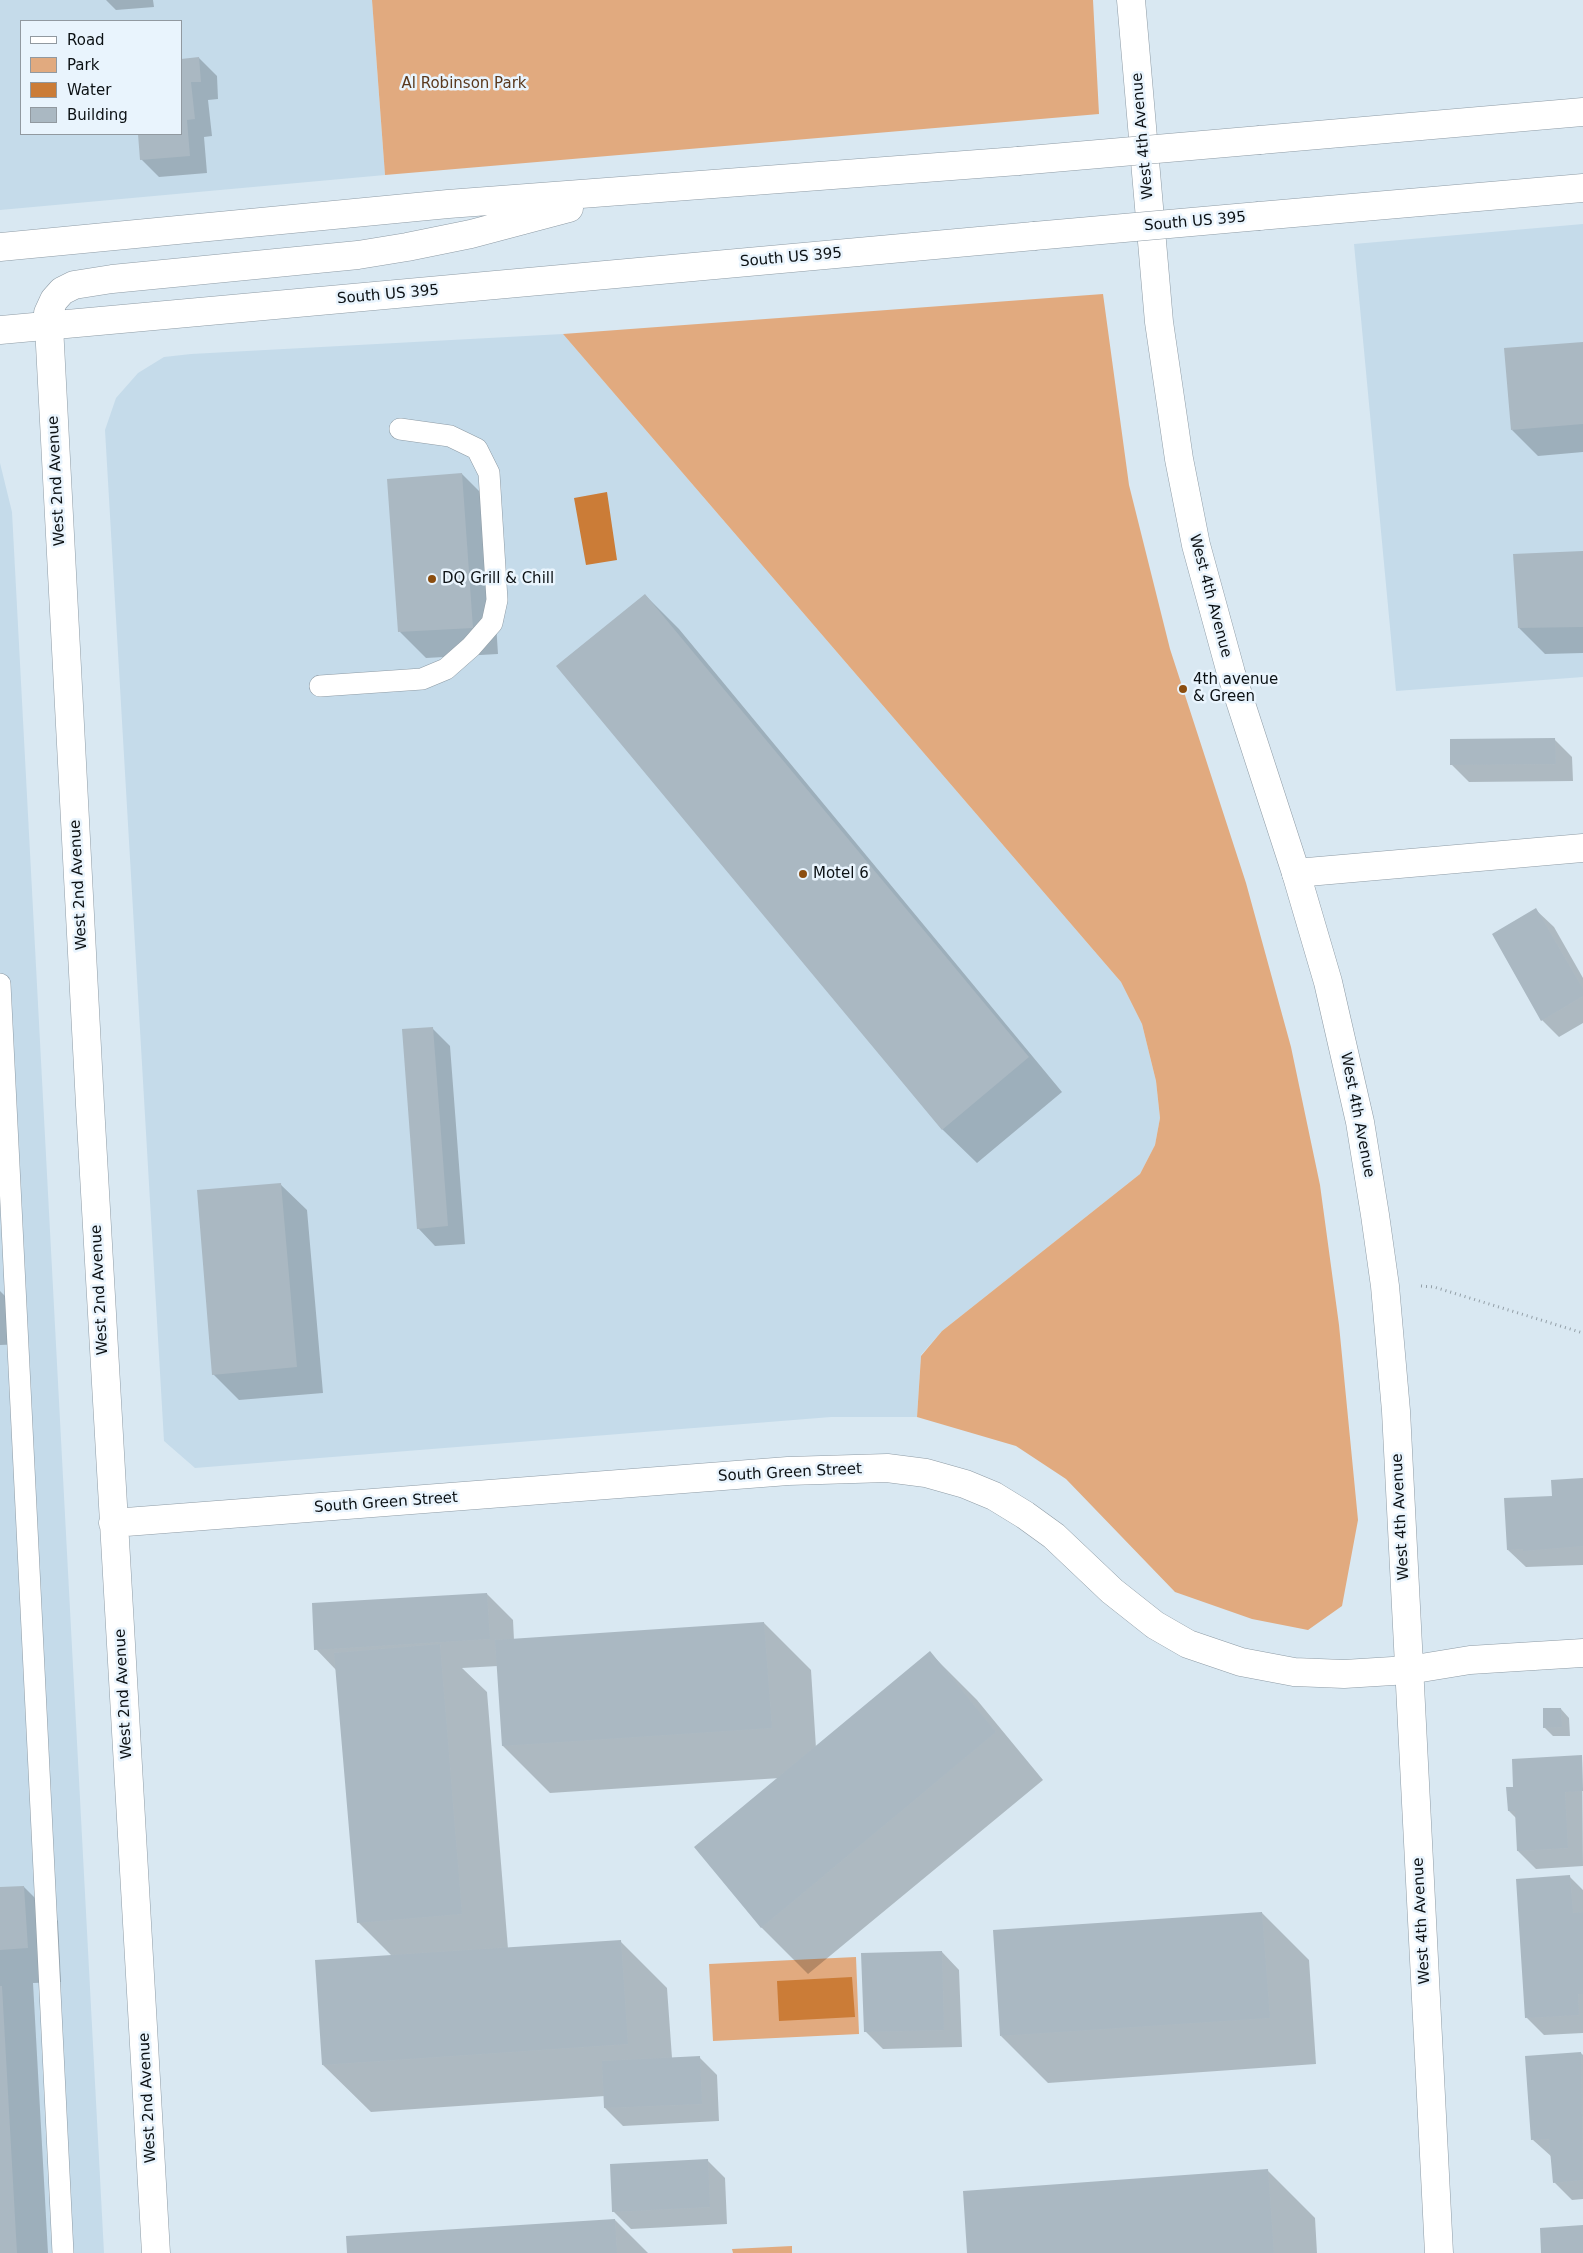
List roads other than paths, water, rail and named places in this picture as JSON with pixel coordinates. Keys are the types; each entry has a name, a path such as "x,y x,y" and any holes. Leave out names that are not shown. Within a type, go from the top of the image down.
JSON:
{"main road":[{"name":"West 4th Avenue","path":"1130,0 1159,322 1179,459 1196,545 1226,656 1296,873 1328,982 1361,1131 1385,1286 1396,1411 1439,2253"},
{"path":"0,247 394,209 1018,161 1583,112"},
{"name":"South US 395","path":"0,330 1583,188"},
{"name":"West 2nd Avenue","path":"156,2253 113,1523 49,326 50,307 62,292 74,285 121,278 358,255 407,247 471,234 633,190"},
{"path":"1296,873 1583,848"},
{"name":"South Green Street","path":"113,1523 788,1471 886,1468 926,1473 965,1484 994,1496 1054,1536 1112,1591 1155,1625 1188,1644 1241,1662 1294,1672 1344,1674 1410,1670 1470,1660 1583,1653"}],"lane":[{"path":"320,686 422,679 446,670 472,646 492,623 496,600 489,473 477,449 450,436 400,429"},
{"path":"0,984 63,2253"}],"water":[{"path":"607,492 617,560 586,565 574,498"},
{"path":"852,1977 855,2017 779,2021 777,1981"}],"place":[{"name":"DQ Grill & Chill","path":"432,579"},
{"name":"4th avenue & Green","path":"1183,689"},
{"name":"Motel 6","path":"803,874"}],"park label":[{"name":"Al Robinson Park","path":"464,84"}]}
